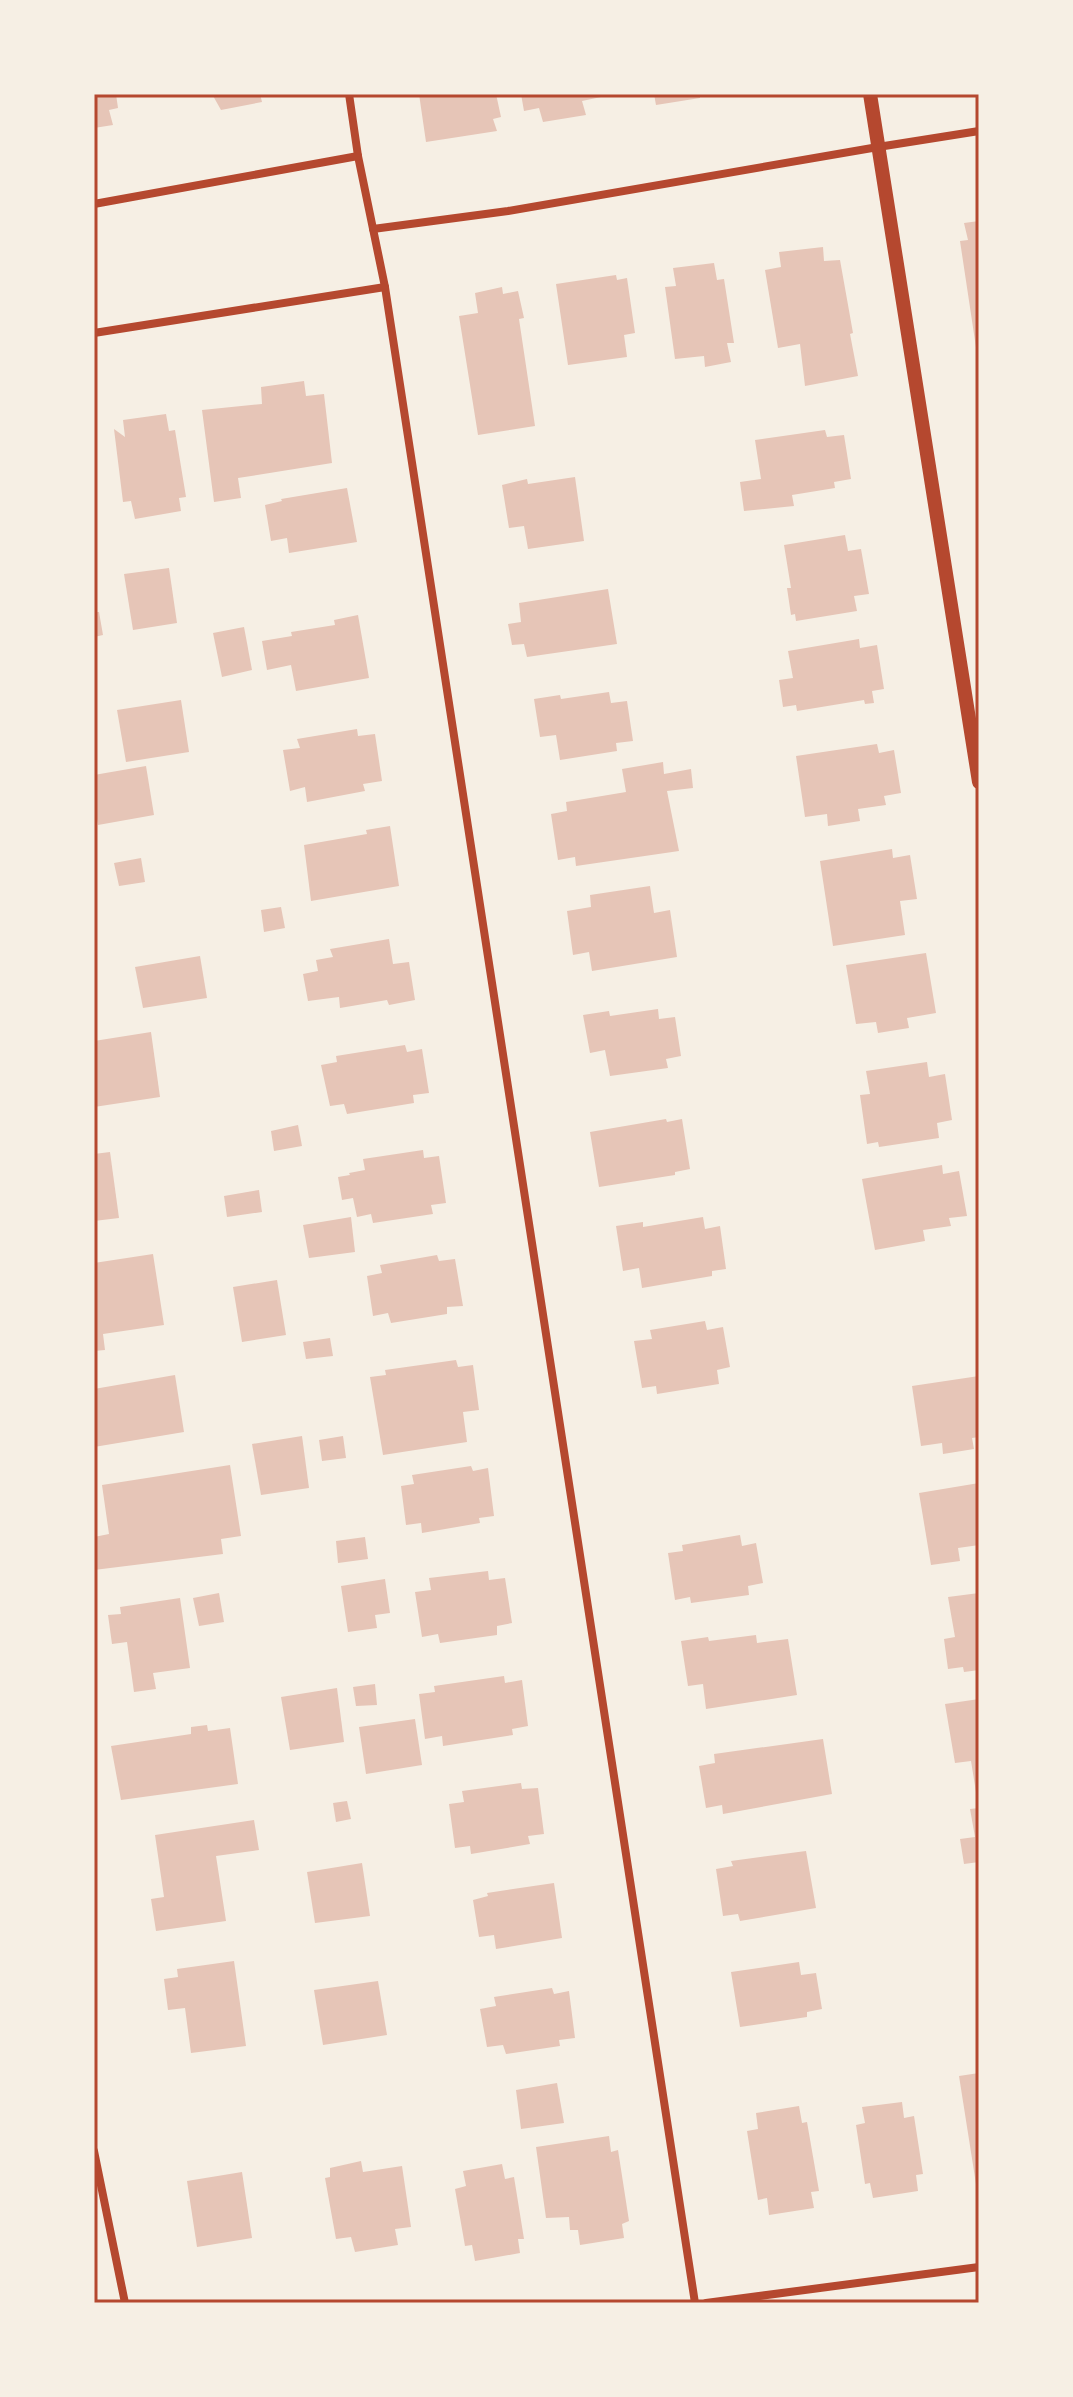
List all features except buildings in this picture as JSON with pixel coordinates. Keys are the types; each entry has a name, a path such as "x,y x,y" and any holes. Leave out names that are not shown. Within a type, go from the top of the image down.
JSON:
{"street":[{"path":"349,94 358,156 385,287 695,2303"},
{"path":"870,94 979,782"},
{"path":"373,229 508,211 979,131"},
{"path":"94,204 358,156"},
{"path":"94,333 385,287"},
{"path":"94,2151 125,2303"},
{"path":"706,2303 979,2267"}]}
